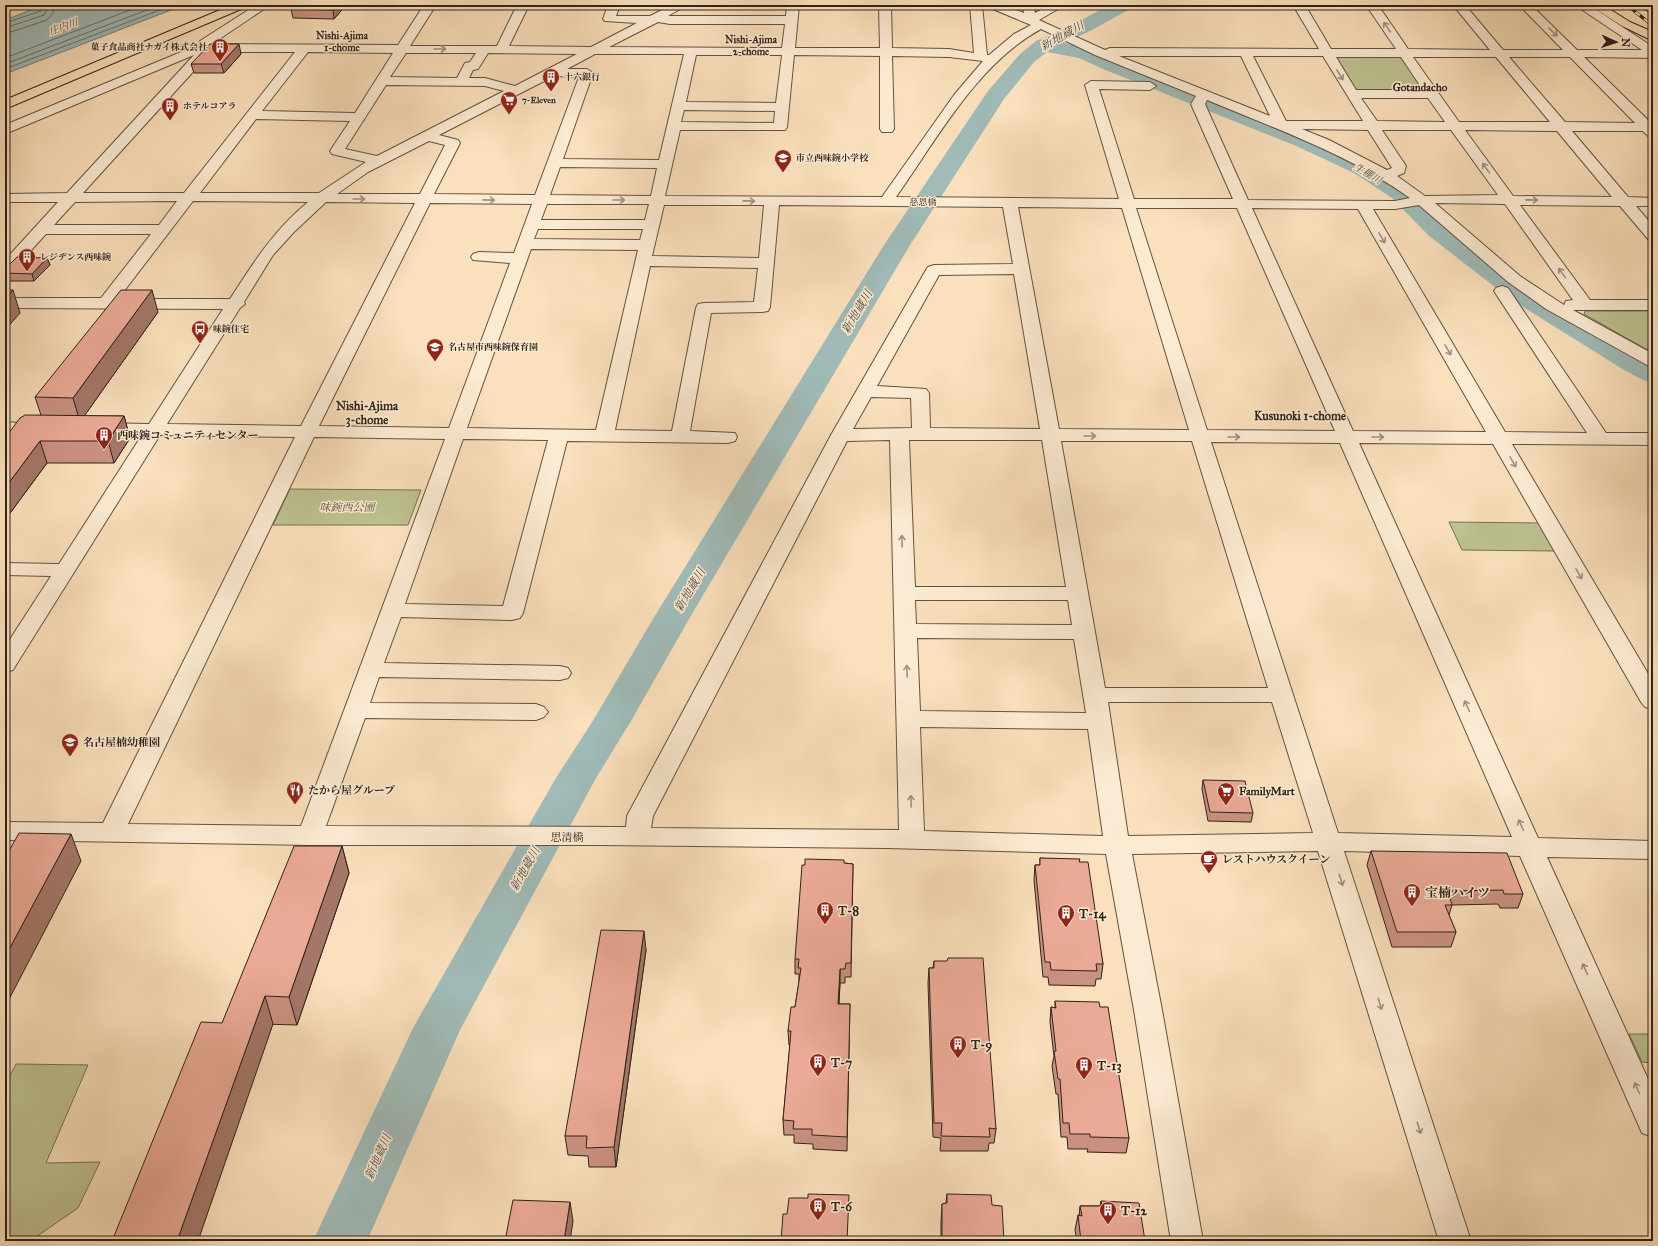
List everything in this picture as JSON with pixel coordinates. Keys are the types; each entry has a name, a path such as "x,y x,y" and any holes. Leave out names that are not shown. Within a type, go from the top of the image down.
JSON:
{"main road":[{"path":"5,105 242,5"},
{"path":"1595,5 1626,24 1653,37"},
{"path":"1604,5 1653,28"},
{"path":"1647,5 1653,9"}],"street":[{"path":"5,269 70,199 206,47 204,44 264,5"},
{"path":"380,161 337,151 430,5"},
{"path":"501,50 523,5"},
{"path":"614,5 609,19 792,20"},
{"path":"5,665 154,429 237,304 267,253 280,237 320,199 352,177 427,136 656,19 680,5"},
{"path":"674,126 780,127 793,5"},
{"path":"885,5 887,129"},
{"path":"976,5 986,58"},
{"path":"992,5 1035,23 1201,99 1281,125 1324,143 1387,175 1514,279 1552,304 1653,361"},
{"path":"1029,5 1035,23"},
{"path":"885,202 986,58 1018,38 1059,5"},
{"path":"1299,5 1352,94 1399,166 1399,170 1387,175"},
{"path":"1372,5 1432,94 1585,305"},
{"path":"1459,5 1653,236"},
{"path":"1525,5 1651,129"},
{"path":"1581,5 1653,53"},
{"path":"5,130 206,47 304,49 886,52 949,53 986,58"},
{"path":"106,303 304,49"},
{"path":"461,82 469,66 474,66 484,50"},
{"path":"604,436 691,50"},
{"path":"1099,52 1404,52 1500,54 1653,53"},
{"path":"1245,52 1281,125"},
{"path":"310,836 522,251 556,163 587,73 551,72"},
{"path":"381,81 485,82 516,90"},
{"path":"1150,86 1091,86 1200,437 1330,842 1455,1241"},
{"path":"1352,94 1432,94"},
{"path":"1201,99 1242,203 1653,1124"},
{"path":"679,106 782,106"},
{"path":"251,116 358,117"},
{"path":"1281,125 1651,129"},
{"path":"111,833 308,432 453,143 427,136"},
{"path":"556,163 665,164"},
{"name":"慈恩橋","path":"5,198 1362,204 1402,204 1420,201 1509,199 1653,202"},
{"path":"680,436 704,308 762,307 772,202"},
{"path":"1010,202 1095,695 1117,845 1148,1010 1187,1241"},
{"path":"1362,204 1653,702"},
{"path":"532,224 652,225"},
{"path":"41,229 163,230"},
{"path":"479,257 522,251 647,245"},
{"path":"643,261 766,263"},
{"path":"637,837 640,816 840,435 934,270 1022,269"},
{"path":"1502,291 1600,438"},
{"path":"5,303 237,304"},
{"path":"1552,304 1653,306"},
{"path":"865,391 920,393 921,434"},
{"path":"5,428 60,429"},
{"path":"84,429 728,437"},
{"path":"899,434 912,840"},
{"path":"840,435 921,434 1200,437 1600,438 1651,441"},
{"path":"392,610 512,613 559,435"},
{"path":"5,569 66,570"},
{"path":"904,593 1077,594"},
{"path":"905,631 1083,632"},
{"path":"370,670 560,672"},
{"path":"1095,695 1283,696"},
{"path":"355,710 536,712"},
{"path":"908,719 1099,721"},
{"name":"思清橋","path":"5,831 310,836 600,836 912,840 1117,845 1330,842 1653,850"}],"green space":[{"path":"1334,56 1401,56 1427,93 1357,93"},
{"path":"1585,311 1653,311 1653,353 1584,314"},
{"name":"味鋺西公園","path":"290,489 421,490 408,525 273,525"},
{"path":"1449,522 1539,523 1555,551 1462,550"},
{"path":"1629,1034 1653,1034 1653,1063 1642,1062"},
{"path":"16,1064 88,1065 46,1163 100,1162 78,1208 30,1241 5,1241 5,1085"}],"water":[{"name":"庄内川","path":"44,5 184,5 5,74 5,20"}],"building":[{"path":"295,5 337,5 333,10 291,9"},
{"path":"210,44 239,44 221,64 191,64"},
{"path":"17,257 47,258 32,274 5,273 5,269"},
{"path":"5,290 13,290 5,299"},
{"path":"121,290 152,290 73,398 35,397"},
{"path":"25,415 124,416 108,441 40,441 5,488 5,438 20,418"},
{"name":"FamilyMart","path":"1203,780 1245,781 1253,813 1210,812"},
{"path":"19,833 71,834 5,957 5,858"},
{"path":"294,846 342,846 289,997 265,996 177,1241 112,1241 201,1022 222,1023"},
{"name":"宝楠ハイツ","path":"1371,851 1507,853 1523,894 1504,894 1503,890 1448,891 1452,905 1445,905 1456,932 1397,932"},
{"name":"T-14","path":"1040,858 1080,859 1079,862 1088,862 1103,964 1096,964 1097,971 1051,970 1050,962 1045,962 1035,865 1040,865"},
{"path":"805,859 844,860 844,863 853,864 851,963 846,963 845,969 840,969 838,1004 850,1004 847,1137 812,1135 812,1129 793,1129 794,1121 783,1120 791,1031 788,1031 791,1007 795,1007 801,968 798,968 799,959 795,959 802,865 805,865"},
{"path":"601,930 644,931 614,1147 586,1148 587,1136 565,1136"},
{"name":"T-9","path":"948,958 983,958 996,1129 989,1128 990,1137 941,1136 942,1123 934,1123 929,968 934,968 934,961 947,961"},
{"name":"T-13","path":"1055,1001 1099,1002 1100,1007 1108,1007 1129,1138 1090,1137 1090,1134 1070,1134 1069,1123 1063,1123 1060,1079 1058,1079 1054,1051 1056,1051 1051,1007 1056,1008"},
{"name":"T-6","path":"808,1194 849,1195 847,1241 781,1241 783,1214 787,1214 789,1198 808,1198"},
{"path":"947,1194 991,1195 992,1205 1002,1206 1004,1241 942,1241 942,1204 947,1203"},
{"path":"513,1200 570,1202 564,1241 505,1241"},
{"path":"1101,1201 1139,1203 1145,1241 1081,1241 1078,1215 1082,1216 1080,1206 1102,1206"}],"waterway":[{"name":"新地蔵川","path":"1043,45 1083,27 1123,5"},
{"name":"新地蔵川","path":"340,1241 437,1028 576,778 612,721 671,619 897,245 996,96 1027,58 1043,45"},
{"name":"生棚川","path":"1043,45 1085,53 1110,65 1302,140 1362,168 1400,193 1437,230 1518,292 1634,364 1653,374"}],"railway":[{"path":"1627,5 1653,26"}],"place":[{"name":"菓子食品商社ナガイ株式会社","path":"220,62"},
{"name":"十六銀行","path":"551,92"},
{"name":"7-Eleven","path":"509,115"},
{"name":"ホテルコアラ","path":"170,121"},
{"name":"市立西味鋺小学校","path":"783,173"},
{"name":"レジデンス西味鋺","path":"27,272"},
{"name":"味鋺住宅","path":"200,344"},
{"name":"名古屋市西味鋺保育園","path":"435,362"},
{"name":"西味鋺コミュニティセンター","path":"104,450"},
{"name":"名古屋楠幼稚園","path":"70,757"},
{"name":"たから屋グループ","path":"295,805"},
{"name":"FamilyMart","path":"1226,806"},
{"name":"レストハウスクイーン","path":"1209,874"},
{"name":"宝楠ハイツ","path":"1412,907"},
{"name":"T-8","path":"825,925"},
{"name":"T-14","path":"1066,928"},
{"name":"T-9","path":"958,1059"},
{"name":"T-7","path":"818,1077"},
{"name":"T-13","path":"1084,1080"},
{"name":"T-6","path":"818,1221"},
{"name":"T-12","path":"1108,1225"}],"district":[{"name":"Nishi-Ajima 1-chome","path":"342,40"},
{"name":"Nishi-Ajima 2-chome","path":"751,44"},
{"name":"Gotandacho","path":"1420,87"},
{"name":"Nishi-Ajima 3-chome","path":"367,413"},
{"name":"Kusunoki 1-chome","path":"1300,416"}]}
